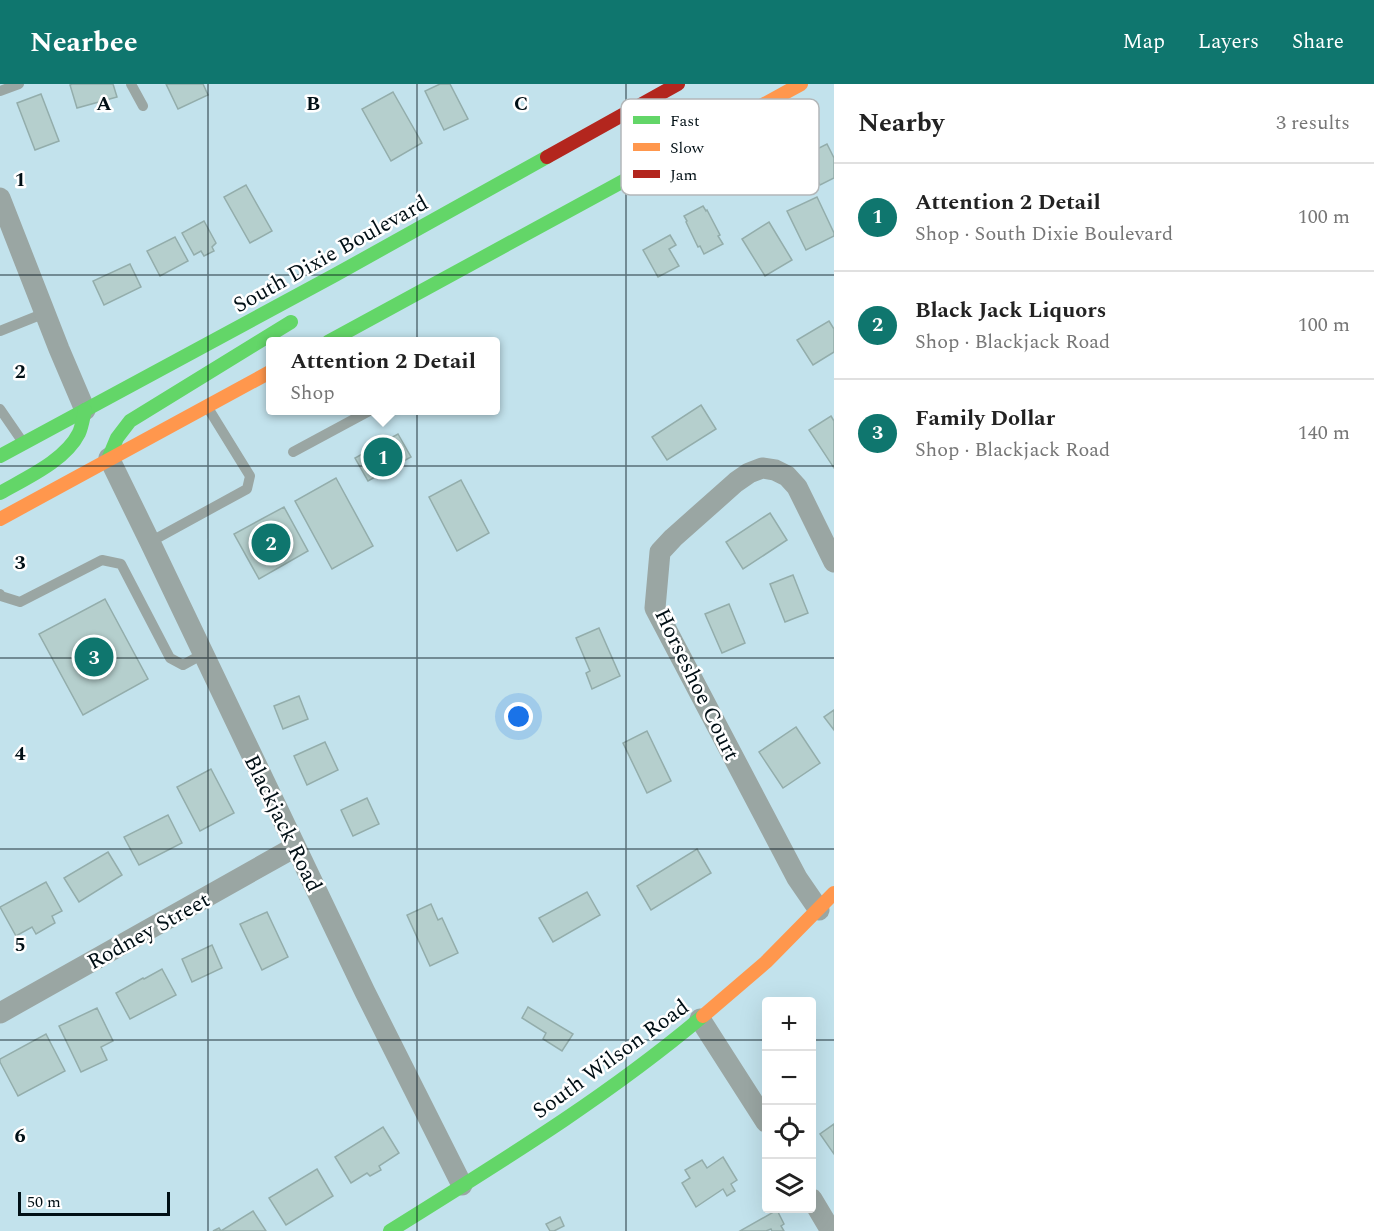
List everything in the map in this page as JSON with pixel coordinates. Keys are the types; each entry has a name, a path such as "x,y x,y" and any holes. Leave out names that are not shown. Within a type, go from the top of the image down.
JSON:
{"main road":[{"name":"South Dixie Boulevard","path":"651,99 678,84"},
{"path":"774,99 801,84"},
{"name":"South Dixie Boulevard","path":"0,456 335,275 621,116"},
{"path":"341,337 367,327 621,185"},
{"path":"328,292 335,275"},
{"path":"267,337 299,317"},
{"path":"109,458 114,442 122,429 130,422 266,338"},
{"path":"0,519 266,374"},
{"path":"0,492 60,457 79,432 85,410"},
{"name":"South Wilson Road","path":"390,1231 537,1138 700,1019 748,978 834,893"}],"street":[{"path":"0,198 85,410"},
{"name":"Blackjack Road","path":"109,458 364,992 462,1185"},
{"name":"Horseshoe Court","path":"819,910 797,878 656,608 660,552 736,482 762,468 775,470 787,476 797,487 834,562"},
{"name":"Rodney Street","path":"0,1013 295,847"},
{"path":"700,1019 762,1116"},
{"path":"816,1206 831,1231"}],"lane":[{"path":"0,91 19,84"},
{"path":"131,84 143,106"},
{"path":"0,332 45,313"},
{"path":"150,542 247,489 250,476 207,406"},
{"path":"0,409 24,443"},
{"path":"293,452 362,415"},
{"path":"0,594 20,602 102,560 121,564 170,658 183,665 203,654"}],"building":[{"path":"113,84 117,97 77,108 70,85"},
{"path":"166,84 203,84 208,95 178,109"},
{"path":"440,84 450,84 468,119 444,130 425,91"},
{"path":"393,92 422,143 391,161 362,109"},
{"path":"41,94 59,141 35,150 17,103"},
{"path":"827,144 834,158 834,178 820,185 819,183 819,148"},
{"path":"246,185 272,231 250,243 224,197"},
{"path":"817,197 834,236 806,250 787,211"},
{"path":"703,206 723,244 704,254 700,246 698,247 684,216"},
{"path":"204,221 216,243 212,247 214,251 204,256 201,251 194,255 182,233"},
{"path":"769,222 792,260 765,276 742,239"},
{"path":"670,235 676,245 669,249 679,266 658,277 643,250"},
{"path":"175,237 188,261 160,276 147,251"},
{"path":"130,264 141,287 104,305 93,281"},
{"path":"829,321 834,329 834,352 813,365 797,340"},
{"path":"701,405 716,429 667,460 652,437"},
{"path":"831,416 834,421 834,468 809,430"},
{"path":"398,434 411,457 368,481 355,458"},
{"path":"336,478 373,546 332,569 295,501"},
{"path":"461,480 489,533 457,551 429,497"},
{"path":"284,507 308,551 259,579 234,534"},
{"path":"770,513 787,540 743,569 726,542"},
{"path":"793,575 808,613 785,622 770,584"},
{"path":"105,599 148,679 83,715 39,634"},
{"path":"729,604 745,643 722,653 705,614"},
{"path":"599,628 620,676 592,689 586,673 590,671 576,638"},
{"path":"299,696 308,719 283,729 274,706"},
{"path":"834,710 834,730 824,717"},
{"path":"796,727 820,763 783,788 759,752"},
{"path":"647,731 671,781 647,793 623,743"},
{"path":"325,742 338,770 307,785 294,756"},
{"path":"211,769 234,813 200,831 177,787"},
{"path":"367,798 379,824 353,836 341,810"},
{"path":"168,815 182,843 139,865 124,837"},
{"path":"697,849 711,873 651,910 637,886"},
{"path":"108,852 122,875 79,902 64,878"},
{"path":"46,882 62,911 52,916 55,923 36,934 32,927 16,936 0,907"},
{"path":"587,892 600,915 553,942 539,918"},
{"path":"431,904 438,920 442,918 458,953 430,966 407,915"},
{"path":"267,912 288,957 262,970 240,924"},
{"path":"212,945 222,968 192,982 182,959"},
{"path":"162,969 176,995 130,1019 116,993"},
{"path":"528,1007 573,1034 562,1051 543,1039 546,1033 522,1018"},
{"path":"97,1008 113,1041 101,1047 107,1060 81,1072 59,1026"},
{"path":"46,1034 65,1071 18,1096 0,1059"},
{"path":"834,1124 834,1154 820,1134"},
{"path":"383,1127 399,1153 379,1166 381,1170 370,1176 367,1173 351,1183 335,1157"},
{"path":"723,1157 737,1180 731,1184 735,1191 727,1196 723,1189 696,1207 682,1183 690,1178 685,1170 702,1160 707,1168"},
{"path":"317,1169 333,1196 286,1225 269,1198"},
{"path":"253,1211 266,1231 221,1231"},
{"path":"772,1213 778,1213 784,1224 781,1226 784,1231 772,1231 771,1229 740,1231"},
{"path":"560,1217 564,1226 550,1231 546,1224"}],"traffic: fast":[{"path":"0,456 335,275 547,157"},
{"path":"337,337 621,182"},
{"path":"267,337 291,322"},
{"path":"109,457 117,438 130,421 266,337"},
{"path":"0,493 44,468 64,452 79,433 85,410"},
{"path":"390,1231 590,1102 703,1016"}],"traffic: slow":[{"path":"774,99 801,84"},
{"path":"0,519 266,374"},
{"path":"703,1016 766,962 834,893"}],"traffic: jam":[{"path":"651,99 678,84"},
{"path":"547,157 621,116"}],"place":[{"name":"Attention 2 Detail","path":"383,457"},
{"name":"Black Jack Liquors","path":"271,543"},
{"name":"Family Dollar","path":"94,657"}]}
